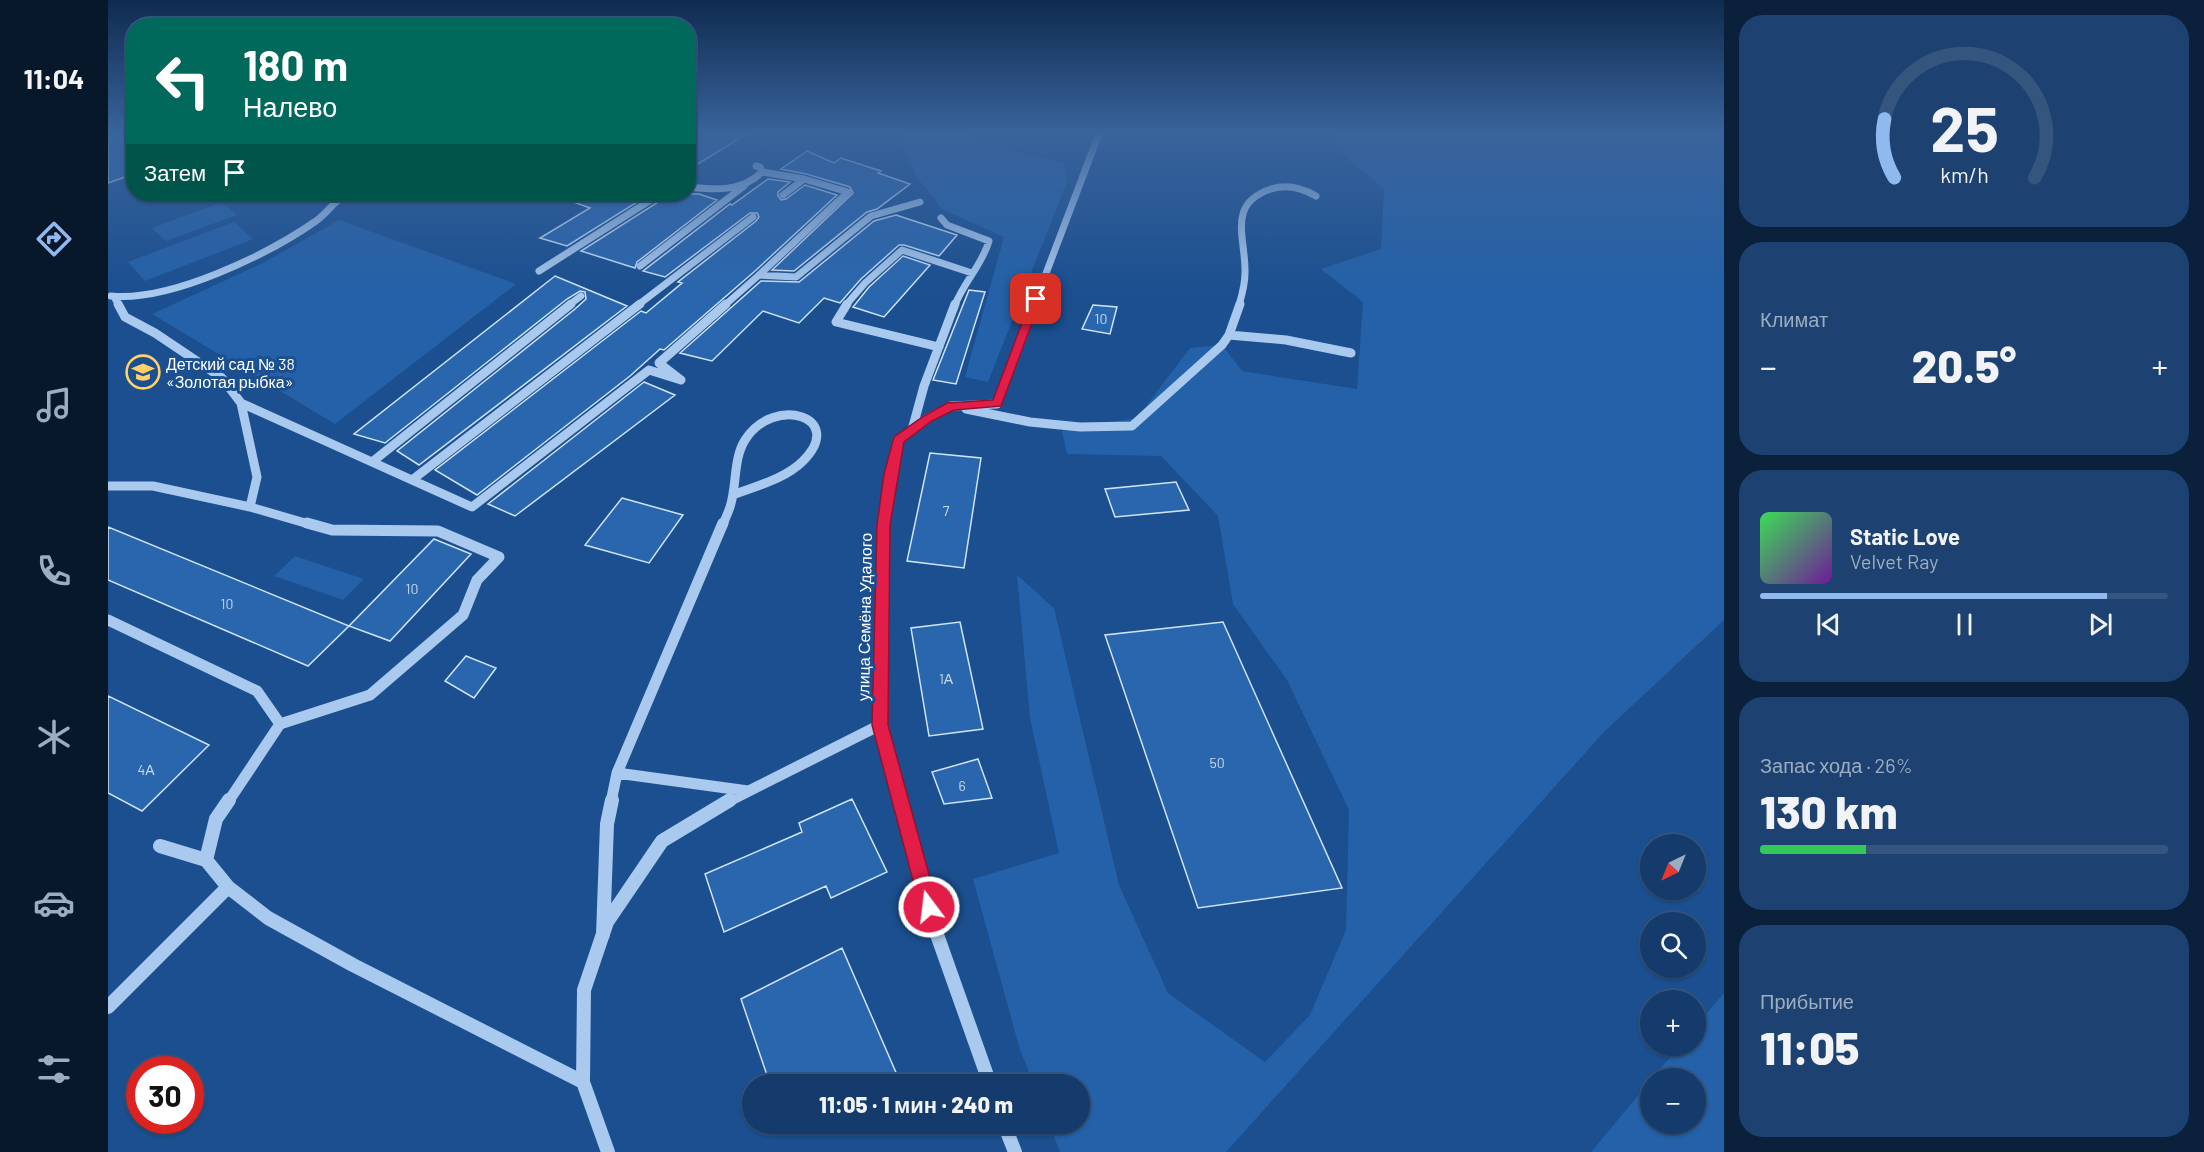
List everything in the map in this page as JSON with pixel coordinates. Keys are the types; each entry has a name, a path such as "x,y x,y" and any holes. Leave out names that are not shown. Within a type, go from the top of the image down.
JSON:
{"street":[{"path":"783,195 796,185"},
{"path":"241,403 472,507 649,370 681,380 659,363 759,275 848,192 823,185"},
{"name":"улица Семёна Удалого","path":"986,1074 935,929 880,725 884,525 898,440 951,406 997,404 1080,185"},
{"path":"696,188 744,186"},
{"path":"640,266 744,186"},
{"path":"951,406 1030,422 1080,427 1132,426 1222,345 1229,335 1242,299 1245,271 1239,230 1248,200 1257,193 1285,186 1298,188 1316,196"},
{"path":"111,296 138,297 193,281 248,260 318,220 331,201"},
{"path":"539,271 649,201"},
{"path":"759,275 796,277 871,216 920,202"},
{"path":"412,480 753,217"},
{"path":"912,430 924,386 961,289 984,257 989,241 947,225 941,218"},
{"path":"939,346 836,322 843,307 876,272 902,250 972,273"},
{"path":"111,296 125,317 155,333 222,378 241,403 257,477 250,507"},
{"path":"372,462 581,296"},
{"path":"1229,335 1286,340 1351,354"},
{"path":"603,935 607,824 617,772 730,507 744,441 768,418 784,412 797,412 811,421 817,433 814,449 802,462 787,473 733,495"},
{"path":"108,486 153,486 250,507 332,530 438,531 499,556 477,580 463,615 370,695 280,724 216,819 206,860"},
{"path":"108,620 257,691 280,724"},
{"path":"608,1152 583,1082 584,990 608,922 662,841 719,806 880,725"},
{"path":"617,772 748,791"},
{"path":"160,846 206,860 228,887 268,918 353,965 583,1082"},
{"path":"108,1007 228,887"},
{"path":"1008,1134 1015,1152"}],"shaded area":[{"path":"923,185 1066,185 988,382 965,377 1004,237 942,209"},
{"path":"1379,185 1724,185 1724,620 1604,732 1226,1152 1060,1152 1053,1134 1090,1134 1090,1074 1030,1074 1020,1050 973,879 1059,853 1030,718 1017,575 1054,608 1119,885 1168,993 1265,1062 1310,1015 1346,930 1349,810 1287,680 1233,604 1218,516 1161,456 1067,454 1062,431 1137,418 1190,348 1222,345 1242,371 1357,389 1363,302 1321,269 1381,249 1384,189"},
{"path":"222,202 237,215 166,241 152,228"},
{"path":"339,220 516,284 335,424 152,314 265,262"},
{"path":"234,222 253,239 145,281 128,262"},
{"path":"295,556 364,579 343,600 274,576"},
{"path":"1724,993 1724,1152 1591,1152 1640,1093 1640,1134 1706,1134 1706,1068 1661,1068 1671,1056 1706,1056 1706,1014"}],"building":[{"path":"760,185 787,185 778,192 781,200 786,199 805,185 837,195 755,271 664,350 660,349 630,376 477,495 435,470 641,311 646,313 682,283 678,282 759,217 757,213 750,213 665,277 643,271 730,204 732,205"},
{"path":"842,185 909,185 877,209 867,212 794,271 772,270 853,193 850,187"},
{"path":"696,194 717,200 637,262 635,268 581,251 660,201 696,201"},
{"path":"571,201 639,201 567,246 540,238 590,208"},
{"path":"896,215 957,235 939,256 899,245 861,279 840,303 824,298 799,323 763,311 712,361 680,353 761,281 799,282 874,221"},
{"path":"903,256 930,265 884,317 853,307 869,287"},
{"path":"555,276 627,306 419,465 397,451 575,309 586,299 585,292 580,291 567,299 385,443 354,434"},
{"path":"969,290 985,292 956,384 933,380"},
{"path":"1093,305 1117,307 1110,334 1082,329"},
{"path":"644,382 675,395 515,516 488,504"},
{"path":"930,453 981,458 964,568 907,561"},
{"path":"1176,482 1189,510 1115,517 1105,489"},
{"path":"622,498 683,515 649,563 585,545"},
{"path":"108,527 349,626 308,666 108,580"},
{"path":"434,539 471,554 390,641 349,626"},
{"path":"960,622 983,729 929,736 911,628"},
{"path":"1223,622 1342,888 1198,908 1105,635"},
{"path":"466,656 496,668 474,698 445,681"},
{"path":"108,696 209,745 142,811 108,793"},
{"path":"978,759 992,798 944,804 932,772"},
{"path":"852,799 887,872 831,898 826,886 724,932 705,874 802,832 799,823"},
{"path":"842,948 897,1074 767,1074 741,999"}],"place":[{"name":"Детский сад № 38 «Золотая рыбка»","path":"143,372"}],"route":[{"path":"929,907 880,725 884,525 891,474 898,440 928,418 951,406 997,404 1036,299"}]}
